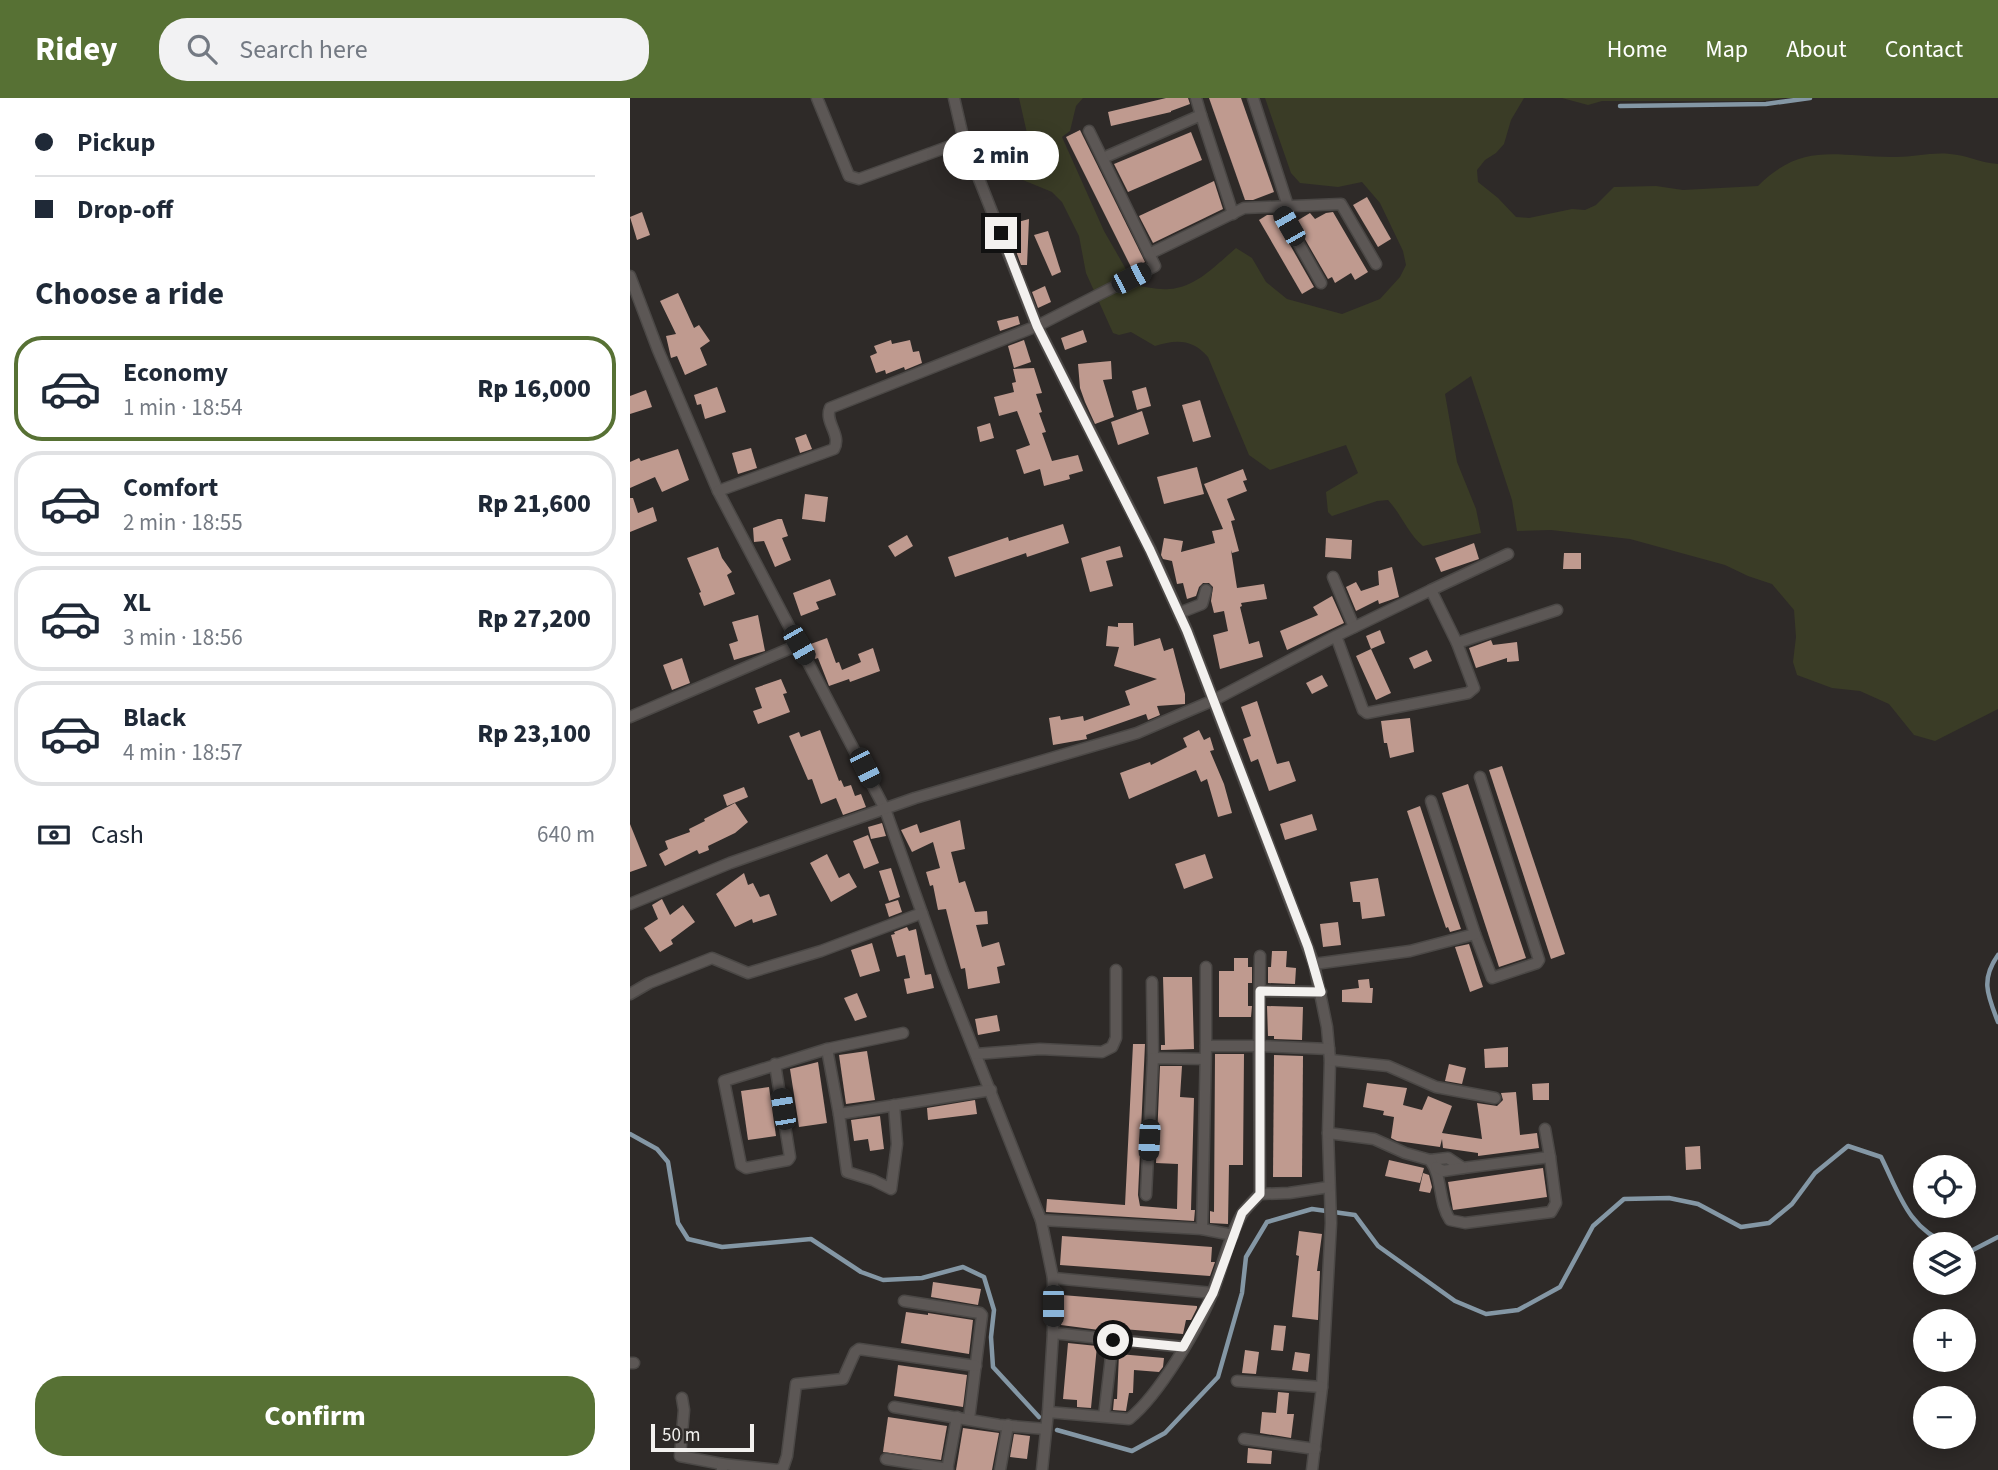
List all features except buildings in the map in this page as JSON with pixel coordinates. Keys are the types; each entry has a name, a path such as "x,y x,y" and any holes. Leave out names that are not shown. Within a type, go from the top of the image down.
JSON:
{"street":[{"path":"817,98 849,176 853,179 964,142"},
{"path":"954,98 964,142 1037,326 1179,613 1314,964 1330,1054 1328,1133 1331,1223 1322,1387 1312,1470"},
{"path":"1196,98 1233,214"},
{"path":"1253,98 1283,207 1321,283"},
{"path":"1102,158 1202,115"},
{"path":"718,491 834,449 837,440 828,415 830,408 1037,326 1155,266 1089,131"},
{"path":"1149,254 1244,208 1341,204 1376,264"},
{"path":"630,276 658,350 718,491 885,809 922,913 1041,1220 1053,1278 1053,1333 1042,1470"},
{"path":"630,904 730,863 885,809 1137,733 1214,700 1336,635 1508,554"},
{"path":"1333,577 1354,627"},
{"path":"1179,613 1202,604 1206,590"},
{"path":"1336,635 1363,710 1367,713 1472,691 1474,685 1457,643 1430,590"},
{"path":"1457,643 1557,610"},
{"path":"630,717 799,645"},
{"path":"1431,801 1492,978 1537,963 1539,960 1480,777"},
{"path":"630,994 649,983 712,958 748,973 821,951 922,913"},
{"path":"1314,964 1410,951 1475,934"},
{"path":"1048,1412 1129,1419 1140,1409 1160,1384 1183,1347 1213,1293 1242,1213 1260,1194 1260,956"},
{"path":"1202,1229 1206,967"},
{"path":"976,1054 1040,1049 1102,1052 1112,1047 1116,1038 1116,970"},
{"path":"1146,1195 1153,1058 1153,982"},
{"path":"1260,991 1321,992"},
{"path":"775,1064 790,1157 788,1160 746,1168 741,1164 724,1081 775,1064 827,1049 903,1033"},
{"path":"1206,1046 1259,1046 1330,1054 1388,1066 1436,1087 1495,1098"},
{"path":"827,1049 847,1172 891,1189 897,1144 894,1105"},
{"path":"1153,1058 1205,1059"},
{"path":"839,1114 990,1090"},
{"path":"1433,1164 1445,1212 1450,1220 1465,1223 1551,1212 1556,1203 1545,1129"},
{"path":"1328,1133 1374,1139 1433,1164 1443,1171 1550,1157"},
{"path":"1260,1194 1329,1187"},
{"path":"1041,1220 1202,1229 1233,1235"},
{"path":"1053,1278 1213,1293"},
{"path":"904,1301 982,1314 969,1419"},
{"path":"1053,1333 1183,1347"},
{"path":"1104,1416 1113,1340"},
{"path":"682,1398 684,1410 680,1456 722,1467 778,1470 783,1468 788,1456 796,1384 843,1380 855,1352 859,1349 976,1366"},
{"path":"1237,1381 1322,1387"},
{"path":"894,1407 1046,1429"},
{"path":"886,1459 948,1469 957,1417"},
{"path":"1000,1470 1008,1425"},
{"path":"1244,1439 1315,1449"}],"green space":[{"path":"1019,98 1083,98 1076,106 1070,131 1062,137 1104,231 1135,285 1179,288 1206,274 1236,248 1252,258 1266,282 1287,299 1342,314 1380,299 1400,277 1406,265 1403,251 1380,203 1362,182 1338,187 1300,183 1291,173 1265,98 1524,98 1511,120 1504,144 1477,170 1478,182 1516,217 1529,218 1572,209 1585,210 1596,205 1614,187 1656,186 1683,190 1758,186 1791,162 1822,155 1896,157 1943,154 1998,164 1998,709 1935,741 1914,735 1889,704 1860,691 1832,688 1797,675 1793,662 1796,637 1794,610 1772,584 1725,565 1630,539 1551,530 1517,531 1512,500 1471,376 1445,394 1457,462 1476,509 1481,533 1423,546 1388,500 1332,516 1328,512 1326,492 1358,473 1346,445 1270,470 1249,455 1208,357 1196,347 1184,342 1155,346 1131,332 1119,335 1113,333 1086,273 1079,236 1062,202 1052,192 1018,178 999,178 990,170 991,163 1021,153 1029,142"},
{"path":"1562,98 1783,98 1762,101 1602,101 1588,105"}],"waterway":[{"path":"1620,106 1766,104 1810,98"},
{"path":"1998,955 1987,980 1989,996 1998,1022"},
{"path":"630,1134 657,1149 668,1162 678,1223 688,1239 722,1247 811,1239 861,1272 883,1280 922,1278 963,1267 984,1277 994,1310 991,1337 993,1367 1039,1417"},
{"path":"1057,1430 1132,1451 1165,1433 1218,1377 1242,1293 1246,1257 1267,1222 1312,1209 1355,1215 1378,1246 1455,1301 1486,1314 1518,1310 1560,1287 1593,1226 1624,1199 1669,1198 1698,1204 1741,1227 1769,1223 1792,1204 1815,1173 1848,1146 1881,1157 1906,1208 1928,1232"},
{"path":"1976,1248 1998,1237"}],"route":[{"path":"1001,233 1037,326 1150,550 1187,631 1308,947 1321,992 1260,991 1260,1194 1242,1213 1213,1293 1183,1347 1113,1340"}]}
